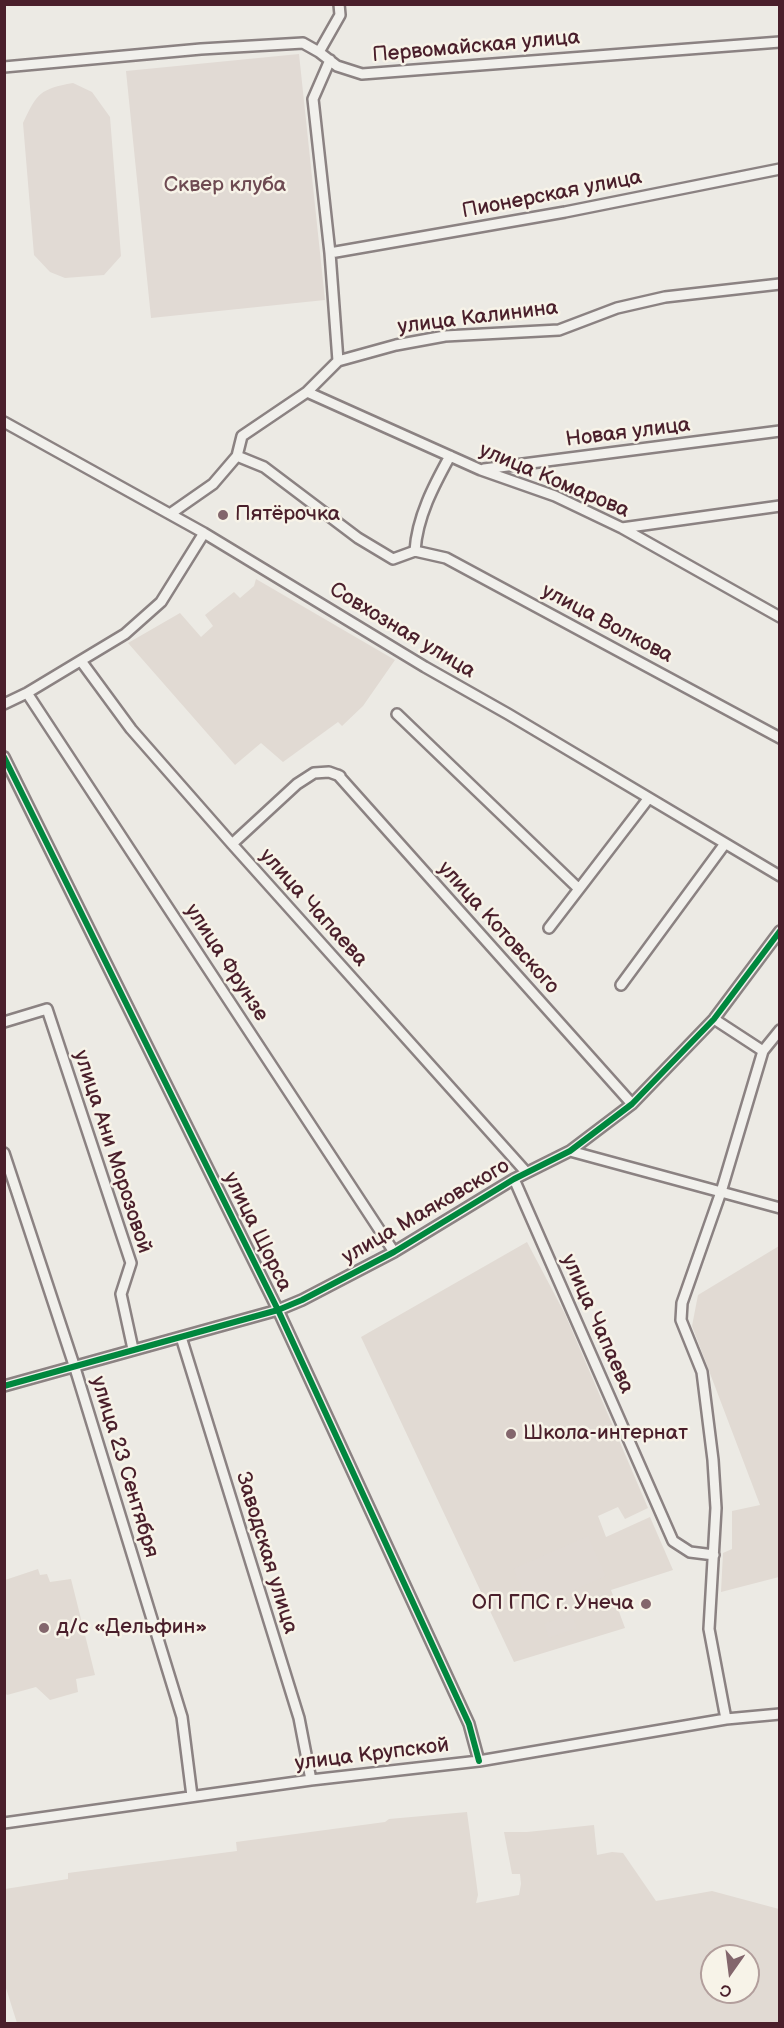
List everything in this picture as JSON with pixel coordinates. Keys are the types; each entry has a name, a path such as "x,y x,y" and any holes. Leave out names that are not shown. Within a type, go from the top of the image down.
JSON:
{"street":[{"path":"319,52 340,15 339,4"},
{"name":"Первомайская улица","path":"4,67 201,49 303,43 337,66 362,75 780,42"},
{"path":"330,60 313,99 330,253 338,361"},
{"name":"Пионерская улица","path":"330,253 565,212 780,169"},
{"name":"улица Калинина","path":"170,514 213,484 237,456 242,436 307,392 338,361 396,345 445,336 559,330 617,308 665,297 780,284"},
{"name":"улица Комарова","path":"307,392 481,470 555,496 622,528 780,617"},
{"name":"Совхозная улица","path":"4,422 204,533 425,667 780,876"},
{"name":"Новая улица","path":"481,470 780,431"},
{"path":"237,456 264,467 358,538 393,559 415,551 416,539 433,485 450,456"},
{"path":"622,528 780,506"},
{"path":"4,704 27,693 125,634 161,602 204,533"},
{"name":"улица Волкова","path":"415,551 446,558 780,738"},
{"name":"улица Чапаева","path":"81,661 131,729 526,1172"},
{"name":"улица Фрунзе","path":"27,693 394,1252"},
{"path":"397,714 579,889"},
{"name":"улица Щорса","path":"4,758 278,1310 469,1724 479,1761"},
{"name":"улица Котовского","path":"232,844 297,784 314,773 329,772 339,775 632,1104"},
{"path":"549,928 648,799"},
{"path":"621,985 724,845"},
{"name":"улица Маяковского","path":"4,1386 278,1310 394,1252 526,1172 570,1151 632,1104 714,1019 780,931"},
{"name":"улица Ани Морозовой","path":"4,1022 47,1009 131,1263 121,1294 133,1349"},
{"path":"714,1019 763,1051"},
{"path":"726,1719 709,1629 716,1508 714,1460 702,1372 681,1320 682,1303 721,1192 763,1051 780,1030"},
{"path":"570,1151 780,1208"},
{"name":"улица 23 Сентября","path":"4,1153 75,1368 182,1717 192,1796"},
{"name":"улица Чапаева","path":"514,1179 673,1541 690,1552 714,1555"},
{"name":"Заводская улица","path":"181,1337 299,1718 311,1780"},
{"name":"улица Крупской","path":"4,1822 311,1780 479,1761 726,1719 780,1714"}],"shaded area":[{"path":"256,579 395,660 363,706 342,726 338,722 283,762 261,743 235,765 128,643 180,613 201,637 213,626 205,615 234,592 240,598 254,586"},
{"name":"Школа-интернат","path":"527,1242 565,1314 648,1508 625,1519 618,1507 598,1516 606,1537 650,1517 673,1570 611,1590 625,1628 514,1662 361,1337"},
{"path":"779,1246 779,1577 721,1592 723,1553 732,1549 732,1511 760,1505 692,1326 698,1295"},
{"name":"д/с «Дельфин»","path":"38,1569 40,1575 47,1574 50,1582 71,1579 95,1675 76,1679 78,1692 50,1700 36,1687 7,1695 5,1693 5,1580"},
{"path":"467,1812 478,1895 476,1903 519,1895 520,1874 512,1874 504,1832 594,1825 597,1855 612,1852 623,1853 656,1901 712,1891 779,1909 779,2023 17,2023 5,1985 5,1889 68,1879 68,1873 237,1851 236,1842 385,1822 389,1819"}],"green space":[{"name":"Сквер клуба","path":"299,54 325,300 151,318 126,71"},
{"path":"73,83 92,92 110,117 121,256 104,275 65,278 50,272 34,255 23,123 36,99 46,90"},
{"path":"588,1536 606,1576 531,1609 513,1569"},
{"path":"572,1614 577,1628 549,1638 544,1624"}],"cycle path":[{"path":"4,757 278,1310 469,1724 479,1761"},
{"path":"4,1386 278,1310 394,1252 514,1179 570,1151 632,1104 714,1019 780,931"}],"place":[{"name":"Пятёрочка","path":"223,515"},
{"name":"Школа-интернат","path":"511,1434"},
{"name":"ОП ГПС г. Унеча","path":"646,1604"},
{"name":"д/с «Дельфин»","path":"44,1628"}]}
